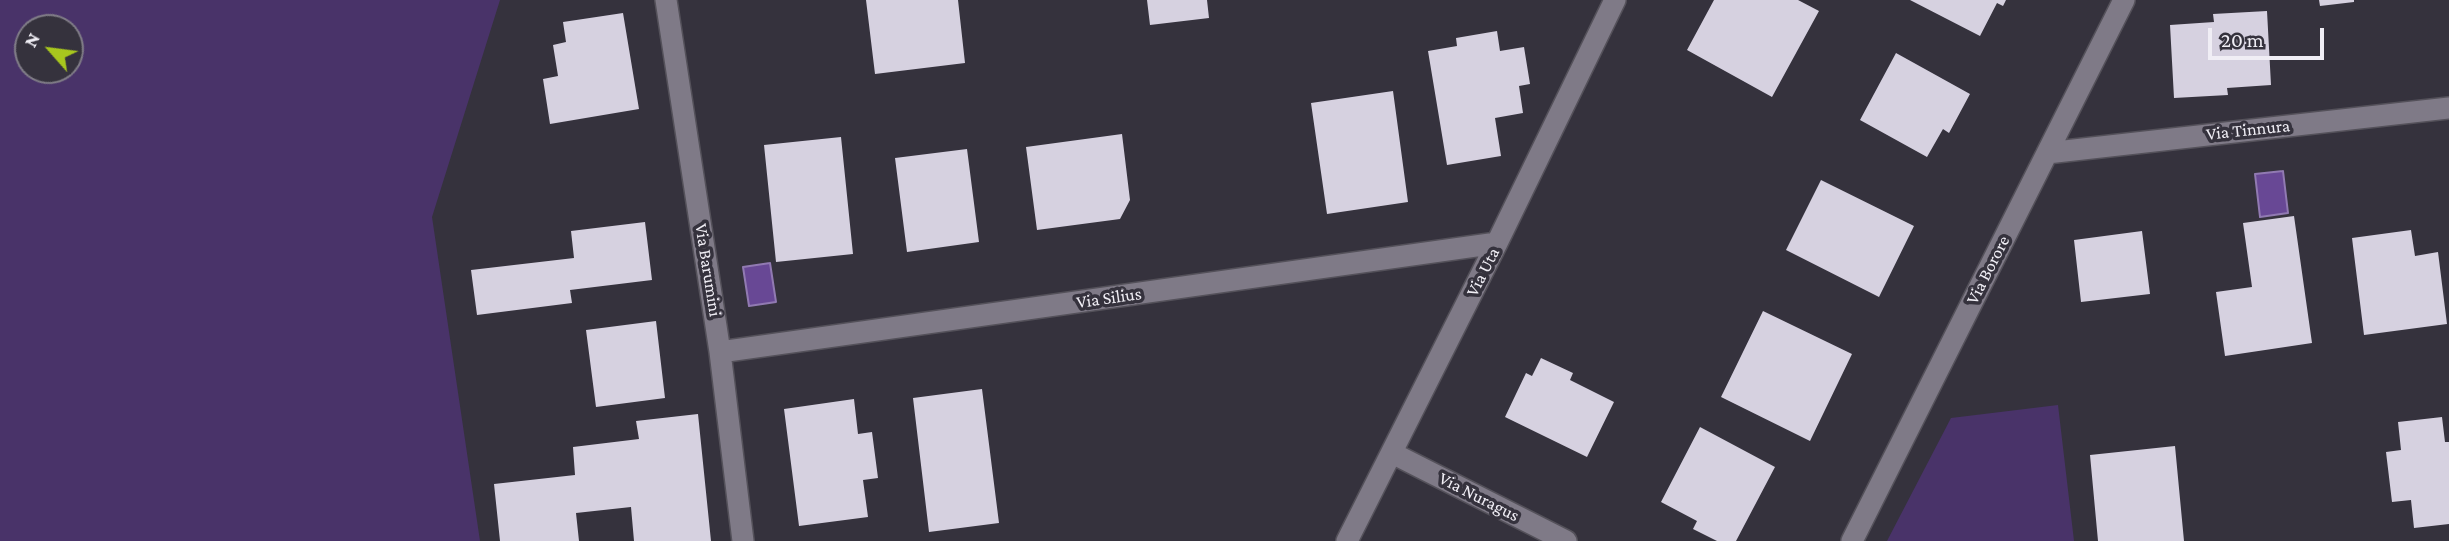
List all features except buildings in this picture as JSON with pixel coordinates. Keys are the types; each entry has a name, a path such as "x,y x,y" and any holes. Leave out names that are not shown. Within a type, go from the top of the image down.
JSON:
{"street":[{"name":"Via Barumini","path":"666,0 720,352 743,541"},
{"name":"Via Uta","path":"1347,541 1497,243 1615,0"},
{"name":"Via Borore","path":"1852,541 2124,0"},
{"name":"Via Tinnura","path":"2047,153 2449,108"},
{"name":"Via Silius","path":"720,352 1497,243"},
{"name":"Via Nuragus","path":"1392,453 1566,541"}],"shaded area":[{"path":"0,0 500,0 432,217 480,541 0,541"},
{"path":"2283,171 2288,213 2260,217 2255,174"},
{"path":"770,263 776,302 749,306 743,267"},
{"path":"2058,405 2074,541 1887,541 1951,418"}]}
